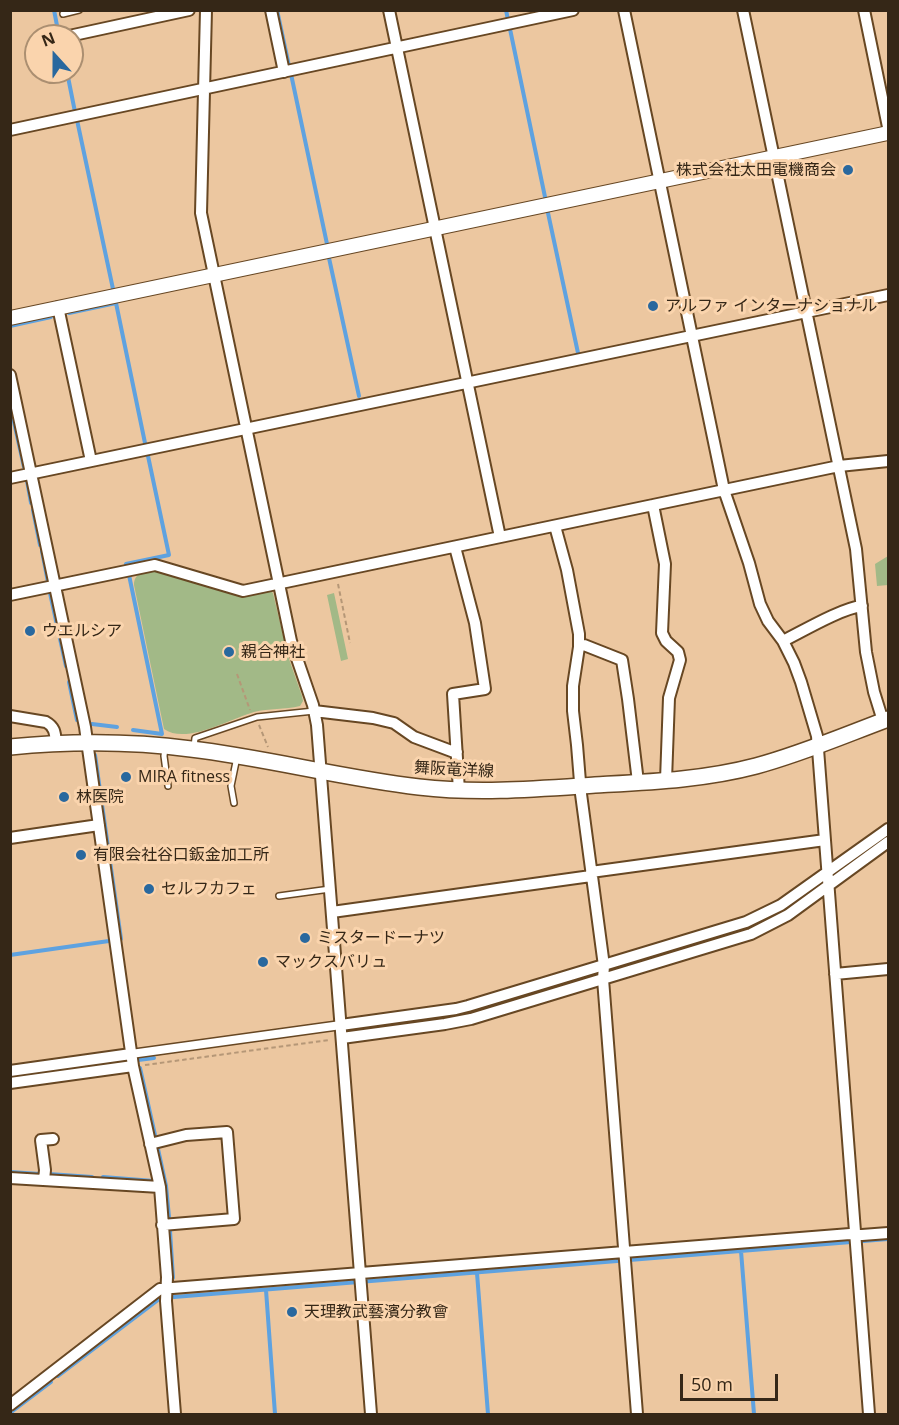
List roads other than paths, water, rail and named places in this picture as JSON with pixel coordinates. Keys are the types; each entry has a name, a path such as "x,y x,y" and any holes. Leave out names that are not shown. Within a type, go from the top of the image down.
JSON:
{"main road":[{"name":"舞阪竜洋線","path":"10,747 87,742 165,746 405,785 504,791 666,780 737,770 774,761 886,720"}],"street":[{"path":"84,33 189,10"},
{"path":"206,10 201,213 294,654 317,725 371,1414"},
{"path":"271,10 284,72"},
{"path":"389,10 500,537"},
{"path":"10,130 573,10"},
{"path":"624,10 724,490 764,613 783,641 798,672 817,736 869,1414"},
{"path":"743,10 856,549 870,672 886,720"},
{"path":"864,10 888,127"},
{"path":"10,318 888,134"},
{"path":"10,478 888,295"},
{"path":"58,308 91,461"},
{"path":"10,375 87,742 132,1062 159,1187 175,1414"},
{"path":"10,596 155,565 243,591 839,466 888,461"},
{"path":"653,505 665,564 662,633 666,641 678,652 680,660 669,698 666,780"},
{"path":"555,526 570,581 578,628 579,645 572,703 580,786 604,966 603,979 638,1414"},
{"path":"455,547 476,623 485,689 453,694 459,790"},
{"path":"783,641 827,619 862,606"},
{"path":"579,645 622,660 638,782"},
{"path":"314,711 384,720 399,725 418,739 457,752"},
{"path":"10,716 51,724 56,743"},
{"path":"10,838 99,825"},
{"path":"10,1083 481,1003 752,920 781,905 888,829"},
{"path":"332,912 825,840"},
{"path":"342,1038 458,1022 751,934 788,915 888,842"},
{"path":"835,974 888,969"},
{"path":"10,1071 132,1062"},
{"path":"150,1144 186,1135 227,1132 234,1219 162,1225"},
{"path":"44,1180 41,1140 53,1138"},
{"path":"10,1178 159,1187"},
{"path":"10,1405 160,1289 361,1279 856,1240 888,1233"}],"lane":[{"path":"63,14 79,10"},
{"path":"193,749 195,738 256,717 314,711"},
{"path":"165,746 168,786"},
{"path":"234,803 231,786 237,756"},
{"path":"279,896 330,889"}],"waterway":[{"path":"54,10 57,24"},
{"path":"277,10 289,66"},
{"path":"506,10 508,20"},
{"path":"510,29 545,197"},
{"path":"291,74 327,244"},
{"path":"69,84 75,112"},
{"path":"77,120 113,289"},
{"path":"548,213 578,353"},
{"path":"329,258 359,396"},
{"path":"116,303 145,443"},
{"path":"69,313 116,303"},
{"path":"10,326 51,317"},
{"path":"10,404 24,467"},
{"path":"127,567 126,564 169,555 148,456"},
{"path":"27,481 31,503"},
{"path":"33,510 40,545"},
{"path":"42,551 48,582"},
{"path":"129,575 162,734 133,730"},
{"path":"50,593 66,666"},
{"path":"69,682 77,720"},
{"path":"92,724 117,727"},
{"path":"95,755 121,939 119,939"},
{"path":"10,955 109,941"},
{"path":"138,1060 154,1058"},
{"path":"140,1068 155,1135"},
{"path":"158,1149 166,1186 169,1217"},
{"path":"10,1172 40,1174"},
{"path":"49,1174 92,1177"},
{"path":"103,1177 154,1181"},
{"path":"170,1231 173,1278"},
{"path":"174,1297 888,1239"},
{"path":"741,1251 754,1414"},
{"path":"477,1273 488,1414"},
{"path":"266,1290 275,1414"},
{"path":"58,1376 158,1300"},
{"path":"10,1413 51,1382"}],"place":[{"name":"株式会社太田電機商会","path":"848,170"},
{"name":"アルファ インターナショナル","path":"653,306"},
{"name":"ウエルシア","path":"30,631"},
{"name":"親合神社","path":"229,652"},
{"name":"MIRA fitness","path":"126,777"},
{"name":"林医院","path":"64,797"},
{"name":"有限会社谷口鈑金加工所","path":"81,855"},
{"name":"セルフカフェ","path":"149,889"},
{"name":"ミスタードーナツ","path":"305,938"},
{"name":"マックスバリュ","path":"263,962"},
{"name":"天理教武藝濱分教會","path":"292,1312"}]}
